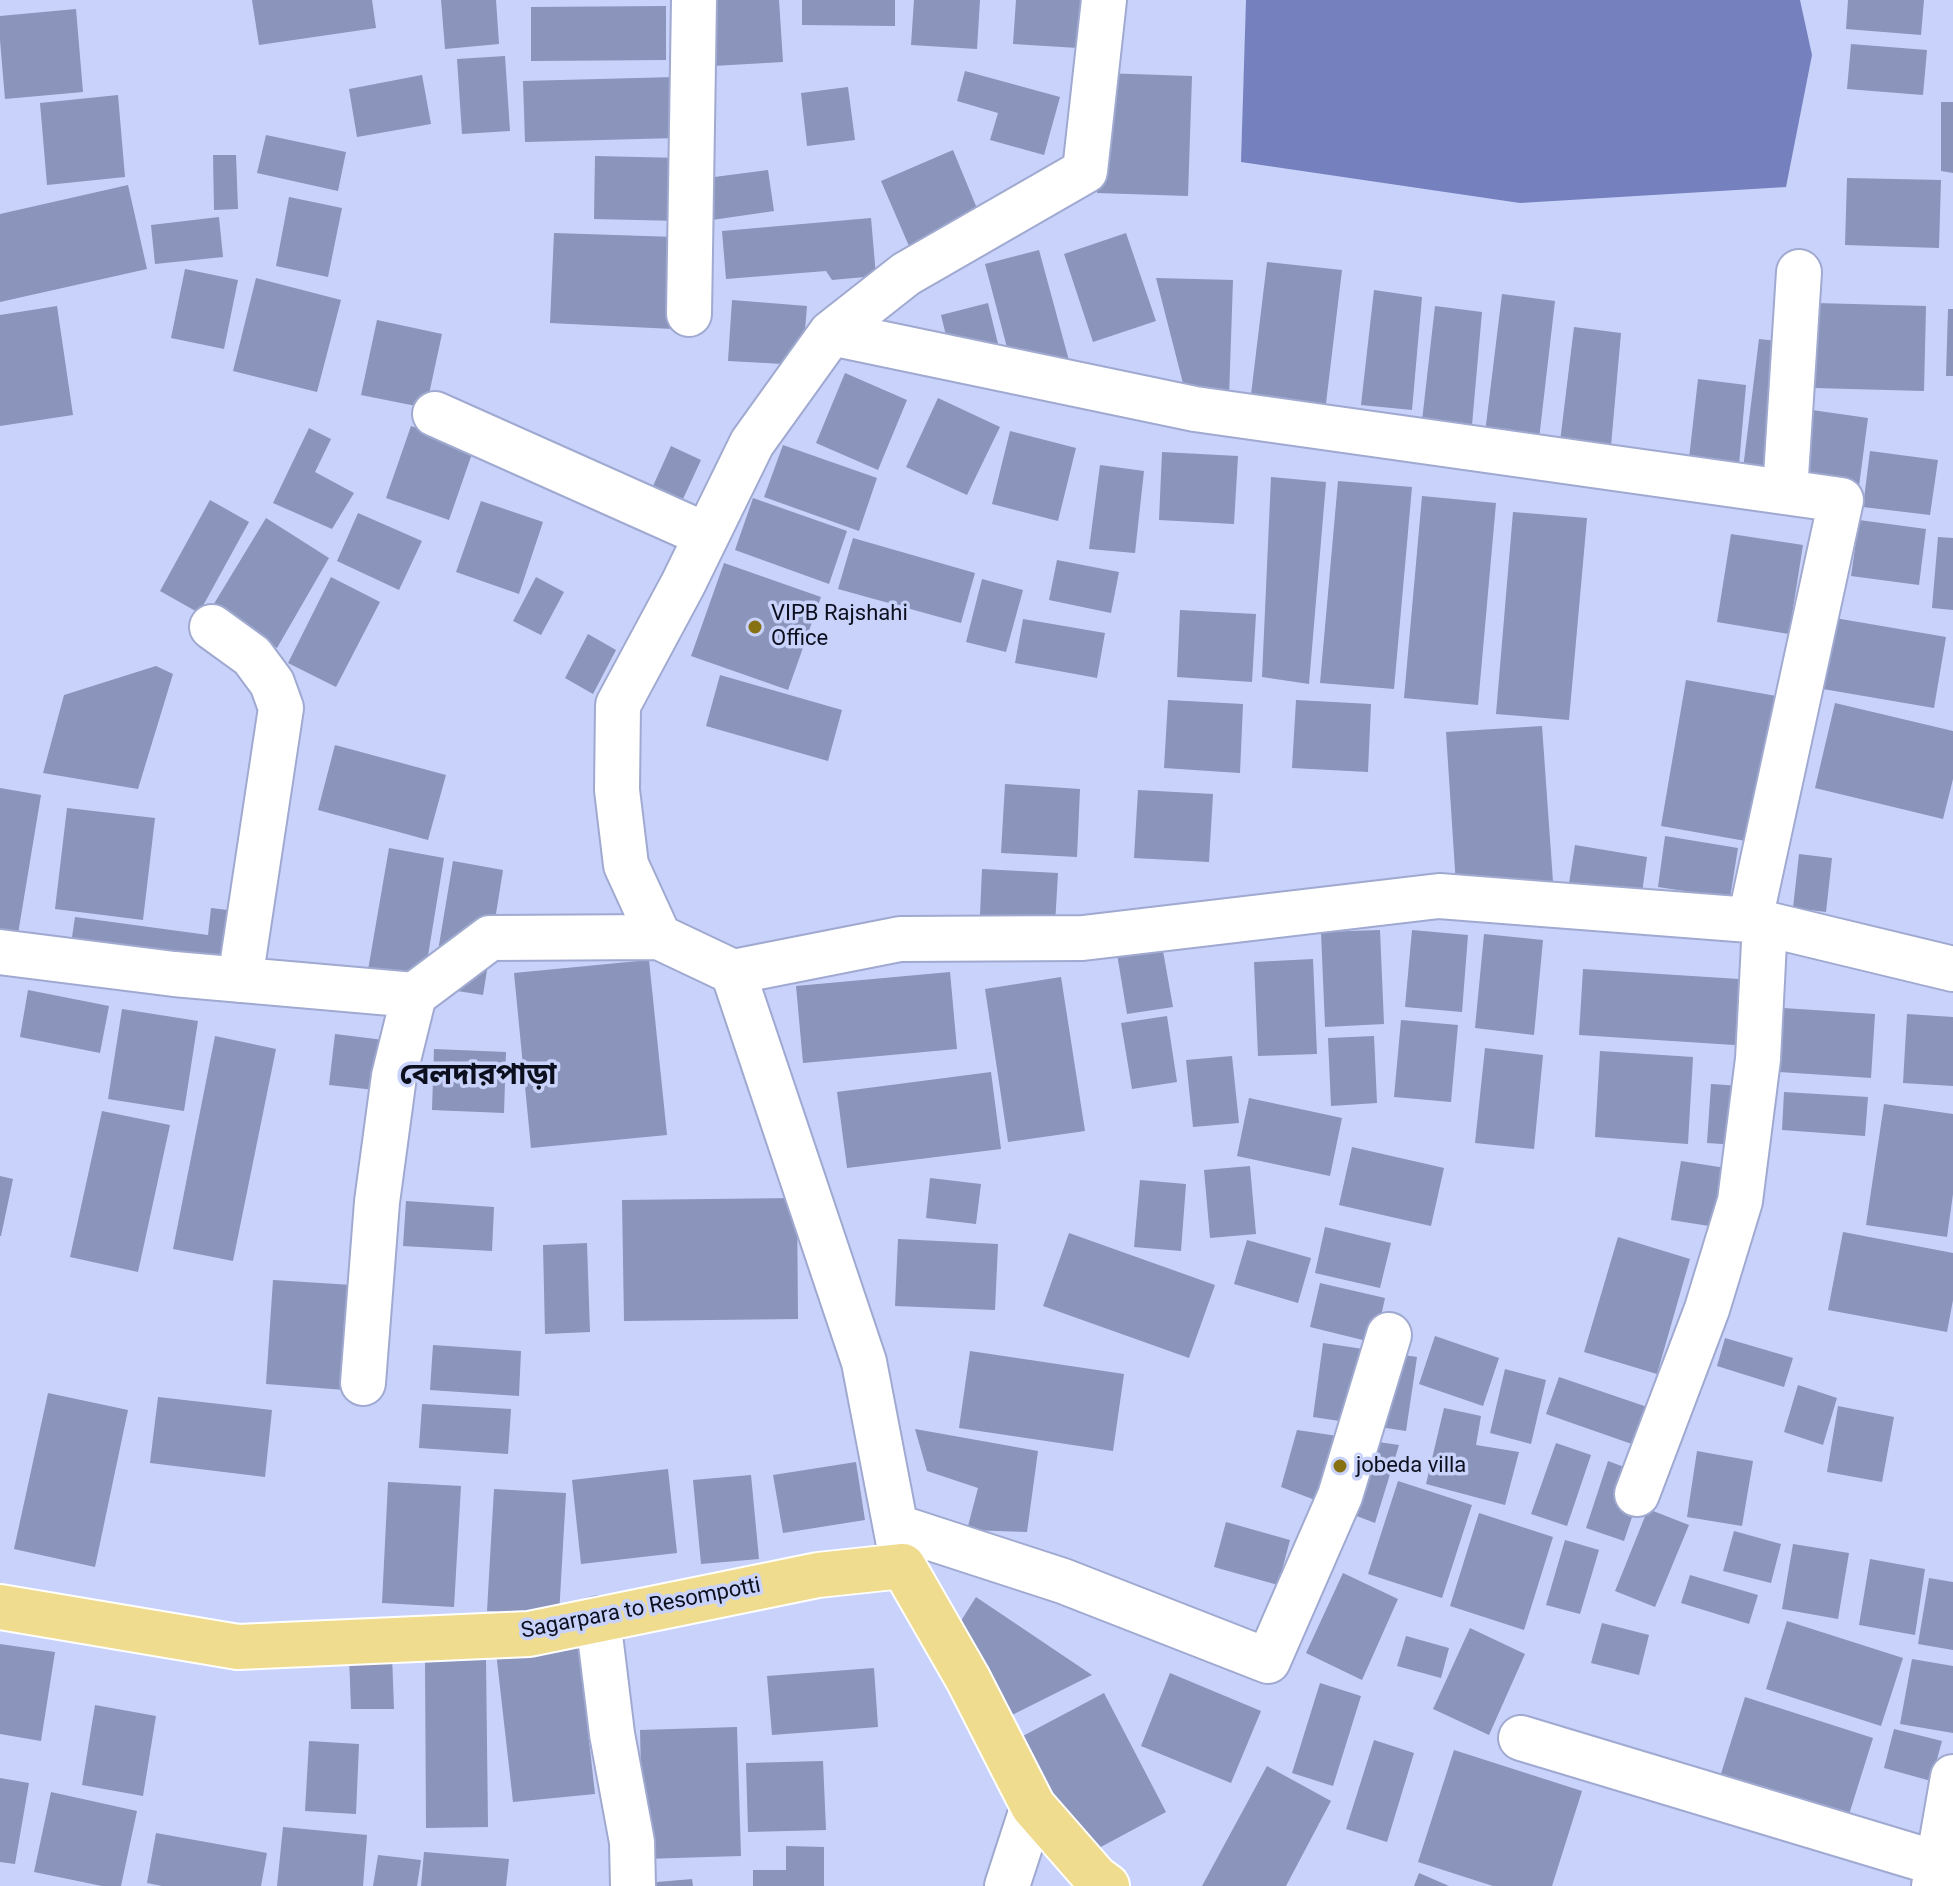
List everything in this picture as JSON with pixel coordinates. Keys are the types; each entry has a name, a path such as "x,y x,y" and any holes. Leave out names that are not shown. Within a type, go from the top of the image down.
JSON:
{"main road":[{"name":"Sagarpara to Resompotti","path":"0,1607 238,1647 529,1634 818,1575 900,1547"},
{"path":"900,1547 1033,1806 1096,1878 1107,1886"}],"street":[{"path":"689,314 694,0"},
{"path":"659,937 626,865 617,790 618,705 683,584 752,443 831,333 906,274 1085,171 1104,0"},
{"path":"1785,492 1799,272"},
{"path":"831,333 1195,409 1841,500 1758,921 1758,1059 1740,1201 1707,1309 1637,1494"},
{"path":"435,414 706,535"},
{"path":"212,627 252,656 272,683 281,708 240,980"},
{"path":"363,1383 379,1186 394,1076 414,995 490,938 659,937 733,972 900,939 1083,938 1439,896 1758,921 1953,969"},
{"path":"0,952 174,974 414,995"},
{"path":"733,972 864,1362 900,1547 1063,1581 1268,1661 1340,1496 1389,1335"},
{"path":"598,1619 612,1734 632,1842 633,1886"},
{"path":"1521,1738 1936,1875 1953,1777"},
{"path":"1007,1886 1033,1806"}],"water":[{"path":"1246,0 1800,0 1812,55 1786,187 1520,203 1241,162"}],"building":[{"path":"252,0 372,0 376,28 259,45"},
{"path":"441,0 496,0 499,44 445,49"},
{"path":"709,0 779,0 783,62 713,66"},
{"path":"802,0 895,0 895,26 802,25"},
{"path":"914,0 980,0 977,49 911,45"},
{"path":"1016,0 1082,0 1078,48 1013,44"},
{"path":"1848,0 1924,0 1921,35 1846,29"},
{"path":"666,6 666,60 531,61 531,7"},
{"path":"76,9 83,92 5,99 0,16"},
{"path":"1851,44 1927,50 1923,95 1847,89"},
{"path":"505,56 510,131 462,134 457,59"},
{"path":"965,71 1060,97 1044,155 990,140 998,113 957,101"},
{"path":"1101,73 1192,76 1188,196 1097,193"},
{"path":"422,75 431,124 357,137 349,89"},
{"path":"675,77 677,138 525,142 523,81"},
{"path":"848,87 855,140 807,146 801,93"},
{"path":"118,95 125,177 47,185 40,103"},
{"path":"1941,102 1953,102 1953,173 1941,171"},
{"path":"266,135 346,152 338,191 257,173"},
{"path":"953,150 983,223 912,253 881,181"},
{"path":"213,155 236,155 238,209 214,210"},
{"path":"595,156 682,158 680,221 594,219"},
{"path":"768,170 774,211 705,221 699,179"},
{"path":"1847,178 1941,180 1939,248 1845,245"},
{"path":"128,185 147,269 0,302 0,214"},
{"path":"289,197 342,208 328,277 276,266"},
{"path":"219,217 223,257 155,264 151,225"},
{"path":"871,218 876,276 832,280 826,271 726,279 722,231"},
{"path":"554,233 676,237 673,329 550,323"},
{"path":"1126,233 1156,321 1093,342 1064,254"},
{"path":"1039,250 1074,379 1019,393 985,264"},
{"path":"1267,262 1342,270 1324,420 1249,411"},
{"path":"185,269 238,280 224,349 171,338"},
{"path":"256,278 341,300 317,392 233,371"},
{"path":"1156,278 1233,280 1229,397 1186,395"},
{"path":"1374,290 1422,297 1412,410 1361,405"},
{"path":"1502,294 1555,301 1539,439 1485,433"},
{"path":"732,300 807,306 802,365 728,361"},
{"path":"988,303 1002,360 955,372 941,315"},
{"path":"1816,303 1926,306 1924,391 1814,388"},
{"path":"57,306 73,415 0,426 0,315"},
{"path":"1435,306 1482,312 1472,425 1422,421"},
{"path":"1948,309 1953,309 1953,376 1946,376"},
{"path":"377,320 442,334 426,408 361,395"},
{"path":"1574,327 1621,333 1611,446 1560,442"},
{"path":"1759,339 1813,345 1796,484 1742,477"},
{"path":"845,373 907,400 878,470 816,443"},
{"path":"1698,379 1746,385 1736,499 1685,494"},
{"path":"938,398 1000,427 967,495 906,467"},
{"path":"1812,410 1868,418 1859,486 1804,478"},
{"path":"411,426 474,448 449,520 386,498"},
{"path":"309,428 331,439 315,472 354,493 332,529 273,503"},
{"path":"1010,431 1076,448 1058,521 992,504"},
{"path":"783,445 877,478 859,531 764,497"},
{"path":"671,446 701,460 683,499 653,486"},
{"path":"1870,451 1938,460 1930,515 1863,507"},
{"path":"1162,452 1238,456 1234,524 1159,520"},
{"path":"1100,465 1144,471 1135,553 1089,549"},
{"path":"1271,477 1326,482 1309,684 1262,677"},
{"path":"1338,481 1412,487 1394,689 1320,683"},
{"path":"1422,496 1496,503 1478,705 1404,698"},
{"path":"753,498 847,531 829,584 735,550"},
{"path":"210,500 249,522 199,613 160,591"},
{"path":"481,501 543,522 519,594 456,572"},
{"path":"1513,512 1587,518 1569,720 1496,714"},
{"path":"358,513 422,541 399,590 337,561"},
{"path":"266,518 329,558 277,648 209,612"},
{"path":"1859,520 1926,529 1919,585 1851,576"},
{"path":"1731,534 1803,545 1789,634 1717,622"},
{"path":"1938,537 1953,538 1953,610 1932,608"},
{"path":"853,538 975,573 961,623 838,589"},
{"path":"1057,560 1119,572 1111,613 1049,600"},
{"path":"724,563 821,597 788,690 691,656"},
{"path":"331,577 380,602 336,687 288,663"},
{"path":"536,577 564,592 541,635 513,621"},
{"path":"982,579 1023,590 1006,652 966,642"},
{"path":"1180,610 1256,614 1252,682 1177,677"},
{"path":"1829,617 1946,637 1934,708 1817,688"},
{"path":"1023,619 1105,633 1097,678 1015,663"},
{"path":"588,634 616,650 593,694 565,678"},
{"path":"156,666 173,674 138,789 43,773 64,695"},
{"path":"720,675 842,710 828,761 706,726"},
{"path":"1686,680 1782,697 1757,843 1661,826"},
{"path":"1168,700 1243,704 1240,773 1164,768"},
{"path":"1296,700 1371,704 1368,772 1292,768"},
{"path":"1835,703 1953,731 1953,779 1943,819 1815,788"},
{"path":"1542,726 1555,910 1458,916 1446,732"},
{"path":"335,745 446,775 428,840 318,810"},
{"path":"1005,784 1080,789 1077,857 1001,853"},
{"path":"0,788 41,795 16,946 0,943"},
{"path":"1138,790 1213,794 1209,862 1134,858"},
{"path":"67,808 155,818 143,920 55,909"},
{"path":"1665,836 1738,848 1730,898 1658,887"},
{"path":"1575,845 1647,857 1640,907 1567,896"},
{"path":"389,848 444,858 423,986 367,976"},
{"path":"1799,854 1832,858 1826,912 1793,908"},
{"path":"453,861 503,870 483,995 432,987"},
{"path":"982,869 1058,873 1054,942 979,938"},
{"path":"211,908 236,911 230,966 71,944 75,917 208,935"},
{"path":"1380,930 1384,1024 1325,1027 1321,932"},
{"path":"1412,930 1468,935 1462,1012 1405,1007"},
{"path":"1484,934 1543,940 1534,1035 1475,1028"},
{"path":"1161,940 1173,1007 1127,1014 1116,948"},
{"path":"1313,959 1317,1054 1258,1056 1254,962"},
{"path":"649,960 667,1135 531,1148 514,973"},
{"path":"1583,969 1754,980 1750,1046 1579,1035"},
{"path":"950,972 957,1049 803,1063 796,986"},
{"path":"1061,977 1085,1131 1008,1142 985,989"},
{"path":"28,990 109,1006 100,1053 20,1037"},
{"path":"1783,1008 1875,1014 1871,1078 1779,1072"},
{"path":"122,1009 198,1021 184,1111 108,1099"},
{"path":"1907,1014 1953,1017 1953,1086 1903,1083"},
{"path":"1167,1016 1177,1082 1132,1089 1121,1023"},
{"path":"1401,1020 1458,1025 1451,1102 1394,1097"},
{"path":"335,1034 408,1043 403,1093 329,1085"},
{"path":"215,1036 276,1049 233,1261 173,1249"},
{"path":"1374,1036 1377,1103 1331,1106 1328,1038"},
{"path":"1485,1048 1543,1055 1534,1149 1475,1143"},
{"path":"434,1049 506,1052 504,1113 432,1110"},
{"path":"1600,1051 1693,1057 1688,1144 1595,1137"},
{"path":"1232,1056 1239,1123 1193,1127 1186,1060"},
{"path":"991,1072 1001,1149 847,1168 837,1092"},
{"path":"1711,1084 1741,1086 1737,1145 1707,1143"},
{"path":"1784,1092 1868,1097 1865,1136 1782,1130"},
{"path":"1249,1098 1342,1118 1330,1176 1237,1156"},
{"path":"1884,1104 1953,1114 1953,1194 1947,1237 1866,1225"},
{"path":"102,1111 170,1125 138,1272 70,1257"},
{"path":"1352,1147 1444,1168 1431,1226 1339,1205"},
{"path":"1681,1161 1732,1169 1722,1228 1671,1220"},
{"path":"1250,1166 1256,1234 1210,1238 1204,1170"},
{"path":"0,1176 13,1179 1,1236 0,1236"},
{"path":"930,1178 981,1184 976,1224 926,1218"},
{"path":"1140,1180 1186,1184 1181,1251 1134,1247"},
{"path":"797,1198 798,1319 624,1321 622,1200"},
{"path":"406,1201 494,1207 492,1251 403,1246"},
{"path":"1325,1227 1391,1243 1380,1288 1315,1273"},
{"path":"1843,1232 1953,1253 1953,1300 1947,1332 1828,1310"},
{"path":"1069,1233 1215,1285 1189,1358 1043,1306"},
{"path":"1618,1237 1690,1259 1657,1374 1584,1352"},
{"path":"898,1239 998,1244 995,1310 895,1306"},
{"path":"1247,1240 1311,1258 1298,1303 1234,1284"},
{"path":"587,1243 590,1332 545,1334 543,1245"},
{"path":"273,1280 352,1285 345,1390 266,1384"},
{"path":"1320,1283 1385,1298 1375,1343 1310,1327"},
{"path":"1435,1336 1499,1358 1483,1406 1419,1384"},
{"path":"1725,1338 1793,1358 1784,1387 1717,1366"},
{"path":"1323,1343 1417,1357 1406,1431 1313,1417"},
{"path":"433,1345 521,1351 519,1396 430,1390"},
{"path":"970,1351 1124,1374 1113,1451 959,1428"},
{"path":"1505,1369 1546,1380 1531,1444 1490,1433"},
{"path":"1559,1377 1662,1412 1649,1450 1546,1414"},
{"path":"1798,1385 1837,1398 1823,1445 1784,1432"},
{"path":"48,1393 128,1410 95,1567 14,1549"},
{"path":"158,1397 272,1410 265,1477 150,1463"},
{"path":"422,1404 511,1409 508,1454 419,1448"},
{"path":"1838,1406 1894,1417 1882,1482 1827,1472"},
{"path":"1444,1408 1481,1416 1476,1445 1519,1452 1505,1505 1426,1484"},
{"path":"915,1429 1038,1451 1027,1532 967,1530 978,1488 927,1471"},
{"name":"jobeda villa","path":"1297,1430 1399,1445 1375,1523 1281,1487"},
{"path":"1556,1443 1591,1455 1567,1526 1531,1514"},
{"path":"1697,1451 1753,1461 1742,1526 1687,1517"},
{"path":"1608,1461 1646,1475 1624,1541 1586,1528"},
{"path":"856,1462 865,1520 783,1533 773,1475"},
{"path":"668,1469 677,1553 581,1564 572,1480"},
{"path":"751,1475 759,1559 701,1564 693,1480"},
{"path":"1398,1481 1472,1505 1442,1598 1368,1574"},
{"path":"388,1482 461,1486 454,1607 382,1603"},
{"path":"494,1489 566,1493 559,1615 487,1611"},
{"path":"1648,1509 1689,1525 1655,1607 1615,1591"},
{"path":"1479,1513 1553,1537 1524,1630 1450,1606"},
{"path":"1226,1522 1290,1540 1278,1585 1214,1567"},
{"path":"1734,1531 1781,1544 1771,1583 1723,1571"},
{"path":"1565,1540 1599,1550 1580,1614 1546,1605"},
{"path":"1793,1544 1849,1553 1838,1619 1782,1609"},
{"path":"1870,1559 1925,1569 1915,1635 1859,1625"},
{"path":"1343,1573 1398,1599 1362,1680 1306,1653"},
{"path":"1690,1575 1758,1595 1749,1624 1681,1603"},
{"path":"1929,1578 1953,1582 1953,1650 1918,1644"},
{"path":"976,1597 1092,1675 1006,1718 959,1624"},
{"path":"1787,1621 1903,1658 1881,1726 1766,1689"},
{"path":"1602,1623 1649,1635 1639,1675 1591,1663"},
{"path":"1470,1628 1525,1654 1489,1735 1433,1709"},
{"path":"1406,1636 1449,1648 1441,1678 1397,1666"},
{"path":"578,1642 595,1794 513,1802 496,1652"},
{"path":"0,1644 55,1652 41,1741 0,1734"},
{"path":"392,1655 394,1709 351,1709 349,1656"},
{"path":"486,1659 488,1827 426,1828 425,1660"},
{"path":"1912,1659 1953,1666 1953,1733 1900,1724"},
{"path":"874,1668 878,1727 772,1735 767,1676"},
{"path":"1170,1673 1261,1711 1231,1783 1141,1746"},
{"path":"1320,1683 1361,1696 1333,1786 1292,1773"},
{"path":"1104,1693 1166,1812 1084,1856 1021,1737"},
{"path":"1745,1697 1873,1738 1847,1821 1719,1780"},
{"path":"95,1705 156,1716 143,1796 82,1785"},
{"path":"737,1727 741,1856 643,1859 640,1730"},
{"path":"1894,1729 1942,1741 1931,1781 1884,1768"},
{"path":"1374,1740 1414,1753 1387,1842 1346,1829"},
{"path":"309,1741 359,1744 356,1814 305,1811"},
{"path":"1454,1750 1582,1791 1552,1886 1493,1886 1418,1862"},
{"path":"823,1761 826,1830 748,1832 746,1763"},
{"path":"1267,1766 1331,1801 1286,1886 1202,1886"},
{"path":"0,1778 29,1783 15,1864 0,1862"},
{"path":"51,1792 137,1811 121,1886 102,1886 34,1872"},
{"path":"283,1827 367,1835 363,1886 277,1886"},
{"path":"156,1833 267,1853 261,1886 162,1886 147,1883"},
{"path":"786,1846 824,1847 824,1886 753,1886 753,1870 786,1870"},
{"path":"424,1852 509,1859 506,1886 421,1886"},
{"path":"378,1855 421,1860 417,1886 373,1886"},
{"path":"1419,1873 1449,1886 1414,1886"},
{"path":"692,1879 693,1886 634,1886 634,1884"}],"place":[{"name":"VIPB Rajshahi Office","path":"755,627"},
{"name":"jobeda villa","path":"1340,1466"}],"district":[{"name":"বেলদারপাড়া","path":"478,1076"}]}
